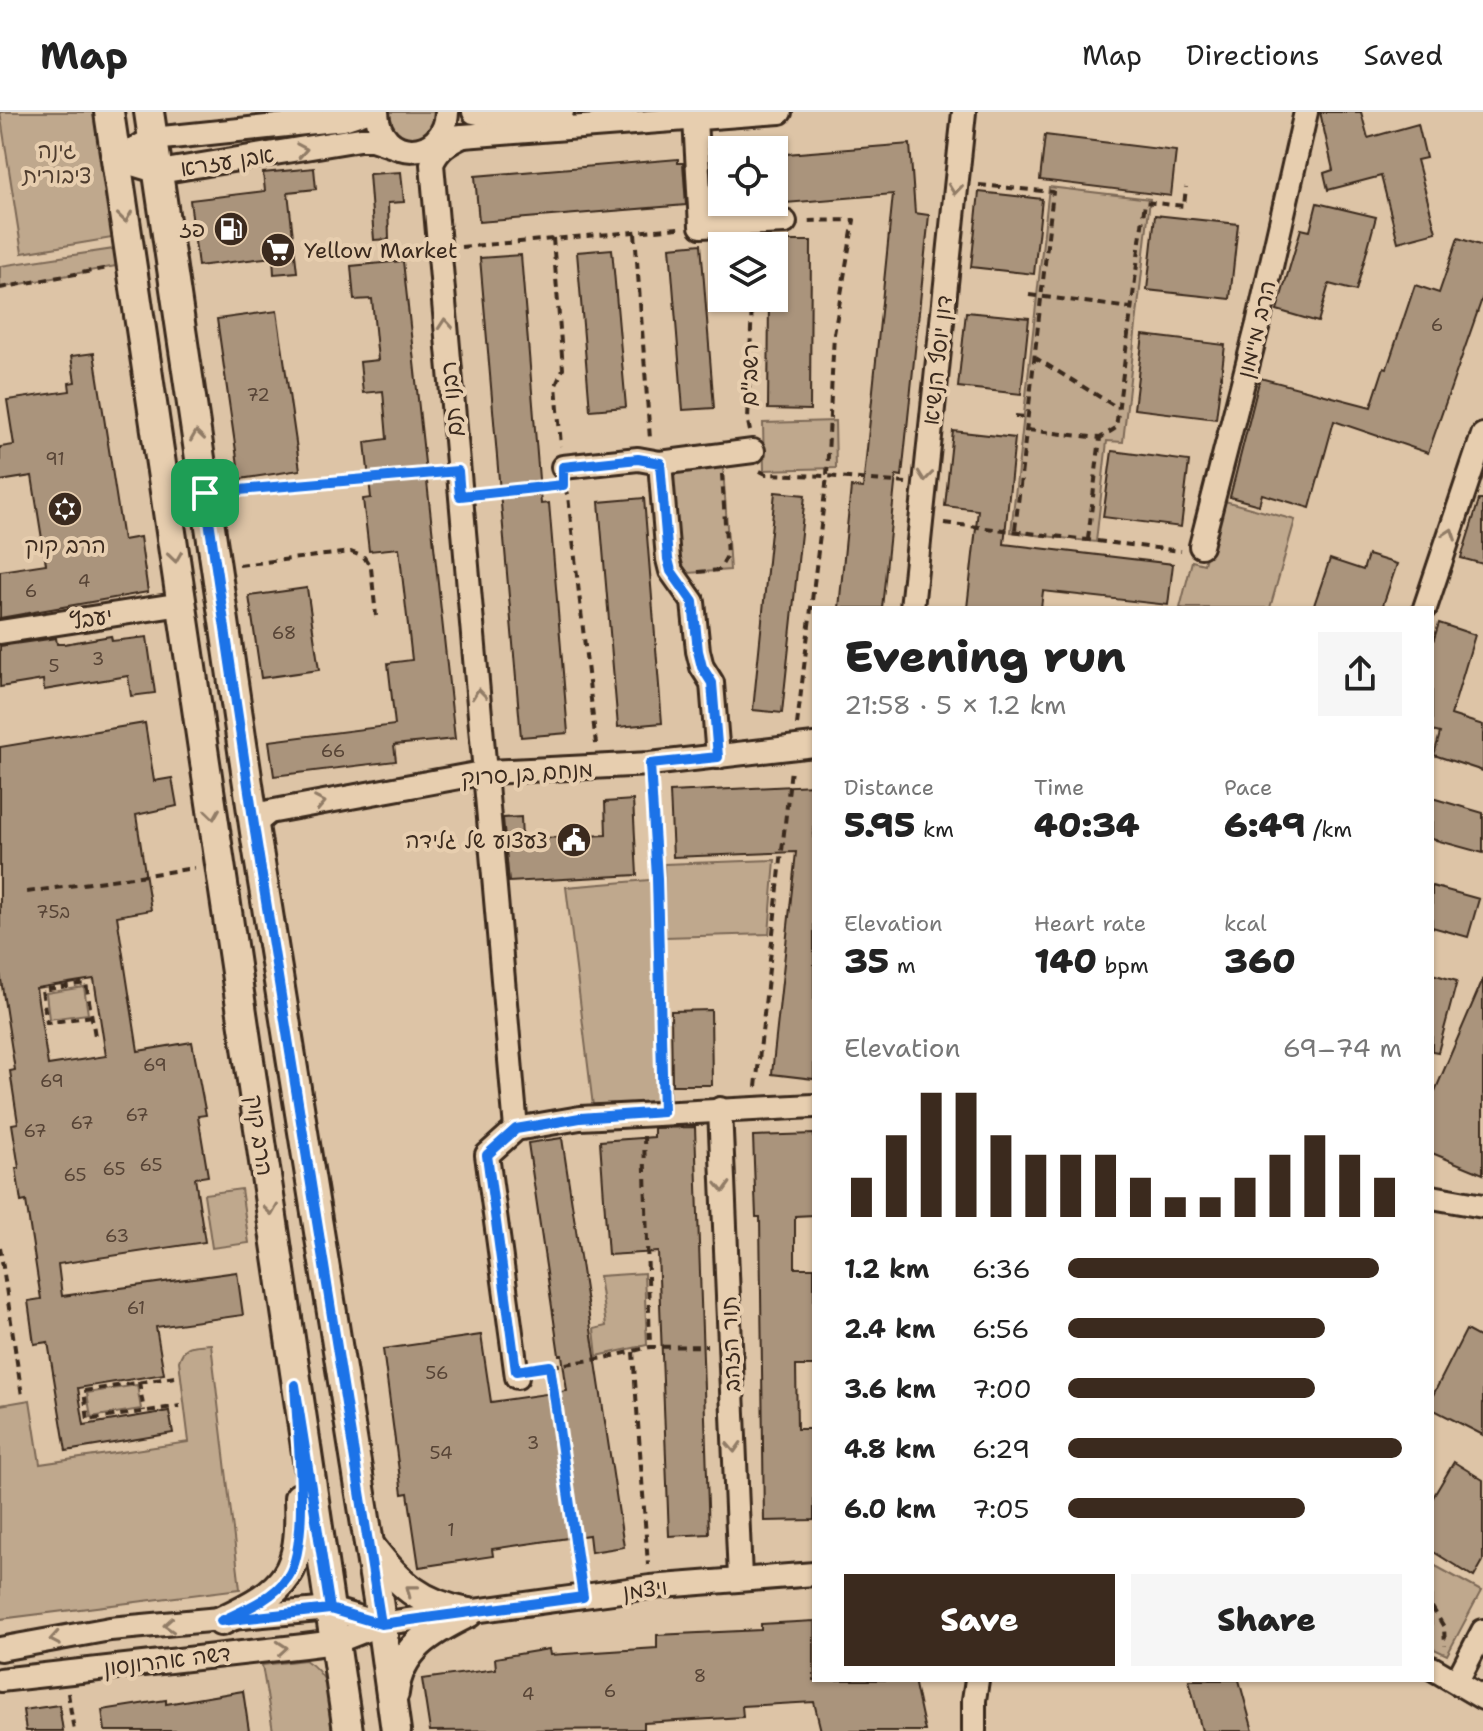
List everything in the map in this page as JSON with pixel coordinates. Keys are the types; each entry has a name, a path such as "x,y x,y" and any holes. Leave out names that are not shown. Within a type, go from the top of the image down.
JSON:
{"main road":[{"name":"הרב קוק","path":"109,112 348,1731"},
{"name":"הרב קוק","path":"151,126 255,832 396,1731"},
{"path":"221,1621 258,1604 280,1585 289,1576 298,1551 300,1524 295,1385"},
{"path":"368,1544 393,1575 417,1595 441,1608 468,1613"},
{"path":"393,1703 399,1670 414,1646 427,1635 468,1613"}],"street":[{"name":"אבן עזרא","path":"364,112 343,119 151,126 116,159 159,172 360,139 372,139 399,148"},
{"path":"377,112 382,133 389,142 411,151 463,136 780,112"},
{"path":"434,143 442,134 447,112"},
{"path":"474,112 497,117 562,112"},
{"name":"דון יוסף הנשיא","path":"912,606 964,112"},
{"name":"הרב מיימון","path":"1201,546 1258,324 1306,112"},
{"path":"695,119 701,226 785,222"},
{"name":"רבנו תם","path":"463,136 445,145 432,164 516,1129"},
{"path":"1426,606 1483,435"},
{"path":"563,476 638,459 656,463 753,451"},
{"path":"656,463 668,559 693,602 698,651 702,667 712,683 718,757"},
{"name":"יעבץ","path":"0,632 182,604"},
{"name":"מנחם בן סרוק","path":"255,832 260,817 269,812 487,772 650,764 804,746"},
{"path":"517,1374 487,1155 516,1129 580,1118 812,1106"},
{"name":"תור הזהב","path":"720,1109 740,1578"},
{"path":"1434,1197 1483,1206"},
{"name":"ויצמן","path":"335,1642 381,1624 740,1578 812,1574"},
{"name":"ויצמן","path":"330,1609 381,1624"},
{"name":"דשה אהרונסון","path":"0,1649 110,1629 330,1609"},
{"path":"1457,1681 1483,1631"},
{"name":"דשה אהרונסון","path":"0,1680 335,1642"},
{"path":"1434,1669 1483,1698"},
{"path":"974,1731 977,1682"}],"path":[{"path":"956,182 1053,192 1015,530"},
{"path":"1026,430 1100,438 1116,428 1145,202 1184,206 1186,187"},
{"path":"785,222 854,220 834,334 827,476 816,606"},
{"path":"438,249 701,226"},
{"path":"635,233 656,463"},
{"path":"553,238 563,369 556,385 563,476 568,496 599,767"},
{"path":"0,288 132,264"},
{"path":"1029,295 1131,308"},
{"name":"רשב\"ם","path":"752,312 748,422 753,451"},
{"path":"1034,357 1119,408"},
{"path":"1015,416 1027,417"},
{"path":"1088,539 1100,438"},
{"path":"753,451 757,470 766,474 924,485"},
{"path":"675,574 719,570 727,556 721,456"},
{"path":"205,493 458,471"},
{"path":"460,496 563,476"},
{"path":"921,521 1200,553 1201,546"},
{"path":"216,568 351,552 364,557 371,568 376,616"},
{"path":"753,1108 804,746 812,652"},
{"path":"650,764 657,878 663,1112"},
{"path":"27,892 221,864"},
{"path":"92,1016 47,1023 42,990 86,983 92,1016 95,1036"},
{"path":"643,1127 650,1347"},
{"path":"0,1247 22,1396"},
{"path":"517,1374 650,1347 730,1345"},
{"path":"633,1352 649,1573"},
{"path":"550,1366 583,1597"},
{"path":"175,1377 84,1391 88,1420 180,1406"},
{"path":"139,1382 144,1412"},
{"path":"1434,1610 1444,1627 1445,1646"},
{"path":"68,1686 74,1731"}],"green space":[{"name":"גינה ציבורית","path":"0,112 99,112 118,237 22,253"},
{"path":"390,112 437,112 432,133 411,141 395,130"},
{"path":"1049,187 1150,199 1123,442 1107,441 1096,542 1011,532"},
{"path":"114,249 116,266 0,288 0,266"},
{"path":"835,421 836,468 764,470 763,423"},
{"path":"723,468 730,570 688,573 672,564 666,471"},
{"path":"1221,500 1295,520 1271,606 1181,606 1192,561 1204,564"},
{"path":"775,860 769,934 665,937 664,864"},
{"path":"661,879 670,1100 593,1106 566,887"},
{"path":"84,987 88,1014 49,1019 46,993"},
{"path":"241,1189 249,1243 212,1248 204,1194"},
{"path":"644,1273 647,1345 597,1356 594,1329 606,1326 599,1276"},
{"path":"211,1344 240,1589 0,1619 0,1405 30,1400 40,1464 189,1442 179,1361 187,1348"},
{"path":"137,1385 141,1409 91,1417 87,1393"},
{"path":"1434,1565 1481,1591 1447,1655 1434,1649"},
{"path":"305,1660 321,1674 325,1682 335,1731 273,1731 262,1665"}],"building":[{"path":"1320,112 1361,112 1368,138 1418,124 1426,158 1417,160 1436,232 1398,242 1381,176 1328,190 1324,173 1333,170"},
{"path":"1045,135 1176,151 1171,196 1040,180"},
{"path":"910,144 915,213 929,215 902,476 896,475 882,606 839,606 851,487 863,488 893,194 788,203 788,154"},
{"path":"678,159 678,163 683,163 686,205 479,222 475,176"},
{"path":"314,168 316,189 288,192 297,272 274,274 273,257 198,266 190,200 265,191 263,173"},
{"path":"401,172 404,202 388,203 389,239 374,240 369,174"},
{"path":"979,192 1042,199 1034,274 971,267"},
{"path":"1317,203 1376,217 1356,291 1329,284 1318,322 1277,310 1301,229 1310,231"},
{"path":"1155,215 1238,224 1230,299 1147,290"},
{"path":"1458,238 1483,246 1483,296 1428,453 1334,421 1310,508 1262,494 1259,505 1230,497 1260,378 1371,407 1415,285 1439,293"},
{"path":"788,241 811,241 810,410 768,409 769,312 788,312"},
{"path":"701,244 714,408 683,410 670,247"},
{"path":"612,249 626,407 590,410 577,252"},
{"path":"521,255 541,504 549,503 568,733 521,737 480,258"},
{"path":"403,261 455,739 394,745 396,761 274,776 269,741 395,725 388,663 412,660 399,548 369,551 363,499 371,498 365,442 387,439 383,391 363,393 360,362 378,360 372,299 354,300 351,266"},
{"path":"277,311 300,470 240,479 217,319"},
{"path":"966,312 1029,318 1021,394 958,387"},
{"path":"1143,335 1225,345 1216,419 1134,409"},
{"path":"94,353 123,540 140,537 148,592 0,618 0,571 46,564 32,476 0,481 0,447 14,445 7,400 70,391 69,383 75,382 71,356"},
{"path":"953,431 1015,438 1004,544 1173,564 1168,605 1043,591 1041,606 967,606 978,510 945,506"},
{"path":"1112,451 1189,461 1181,527 1103,517"},
{"path":"775,492 805,495 782,713 753,710"},
{"path":"644,498 662,723 618,727 599,502"},
{"path":"1479,500 1483,500 1483,564 1461,558"},
{"path":"1368,555 1397,564 1383,606 1314,606 1330,559 1363,570"},
{"path":"307,588 319,670 261,678 249,596"},
{"path":"1439,623 1475,635 1451,715 1483,725 1483,771 1434,755 1440,733 1434,732 1434,639"},
{"path":"111,636 112,641 147,637 155,693 131,696 128,676 44,690 43,680 0,687 0,646 56,638 57,644 64,644"},
{"path":"145,723 154,781 172,778 177,806 136,815 151,910 117,916 138,1051 192,1042 206,1115 198,1116 208,1176 195,1178 205,1242 58,1264 62,1296 237,1272 243,1315 156,1327 164,1374 78,1388 84,1425 169,1411 173,1433 66,1451 48,1342 34,1344 28,1301 41,1299 26,1201 21,1202 16,1168 19,1168 12,1124 18,1123 10,1071 15,1070 0,973 0,747","holes":["94,979 106,1056 48,1065 36,988"]},
{"path":"812,785 812,1079 772,1074 796,852 673,857 670,792"},
{"path":"1434,799 1483,813 1483,853 1434,840"},
{"path":"633,800 637,875 509,882 503,818 521,817 522,839 606,835 605,802"},
{"path":"1434,887 1479,899 1468,937 1434,928"},
{"path":"1434,975 1457,981 1438,1052 1434,1051"},
{"path":"1483,979 1483,1174 1434,1154 1434,1093"},
{"path":"711,1010 712,1085 672,1085 671,1011"},
{"path":"695,1127 709,1534 669,1536 658,1252 608,1255 600,1141 654,1137 654,1128"},
{"path":"812,1134 812,1215 795,1216 795,1268 812,1268 812,1366 796,1366 797,1429 812,1429 812,1520 764,1521 760,1217 756,1217 753,1136"},
{"path":"562,1138 624,1547 591,1552 589,1535 492,1549 493,1556 419,1567 408,1493 402,1494 383,1349 481,1335 491,1402 567,1391 528,1143"},
{"path":"1466,1330 1483,1339 1483,1435 1434,1410 1434,1393"},
{"path":"1454,1462 1483,1480 1483,1561 1474,1577 1434,1552 1434,1496"},
{"path":"812,1621 812,1682 914,1682 925,1731 821,1731 814,1702 742,1706 743,1717 644,1723 644,1729 430,1731 422,1679 496,1669 495,1658 549,1649 550,1655 657,1648 657,1635 761,1630 761,1624"},
{"path":"1190,1682 1240,1682 1253,1731 1202,1731"},
{"path":"243,1691 249,1731 105,1731 102,1710 166,1700 166,1704"},
{"path":"59,1705 63,1731 26,1731 23,1710"}],"place":[{"name":"פז","path":"231,229"},
{"name":"Yellow Market","path":"278,250"},
{"name":"הרב קוק","path":"65,509"},
{"name":"צעצוע של גלידה","path":"574,840"}],"route":[{"path":"205,493 255,832 381,1624 330,1609 221,1621 258,1604 280,1585 289,1576 298,1551 300,1524 295,1385 330,1609 381,1624 583,1597 550,1366 516,1371 487,1155 516,1129 580,1118 663,1112 657,878 650,764 718,757 712,683 702,667 698,651 696,612 693,602 669,566 660,463 638,459 563,467 563,485 460,496 458,471 205,493"}]}
